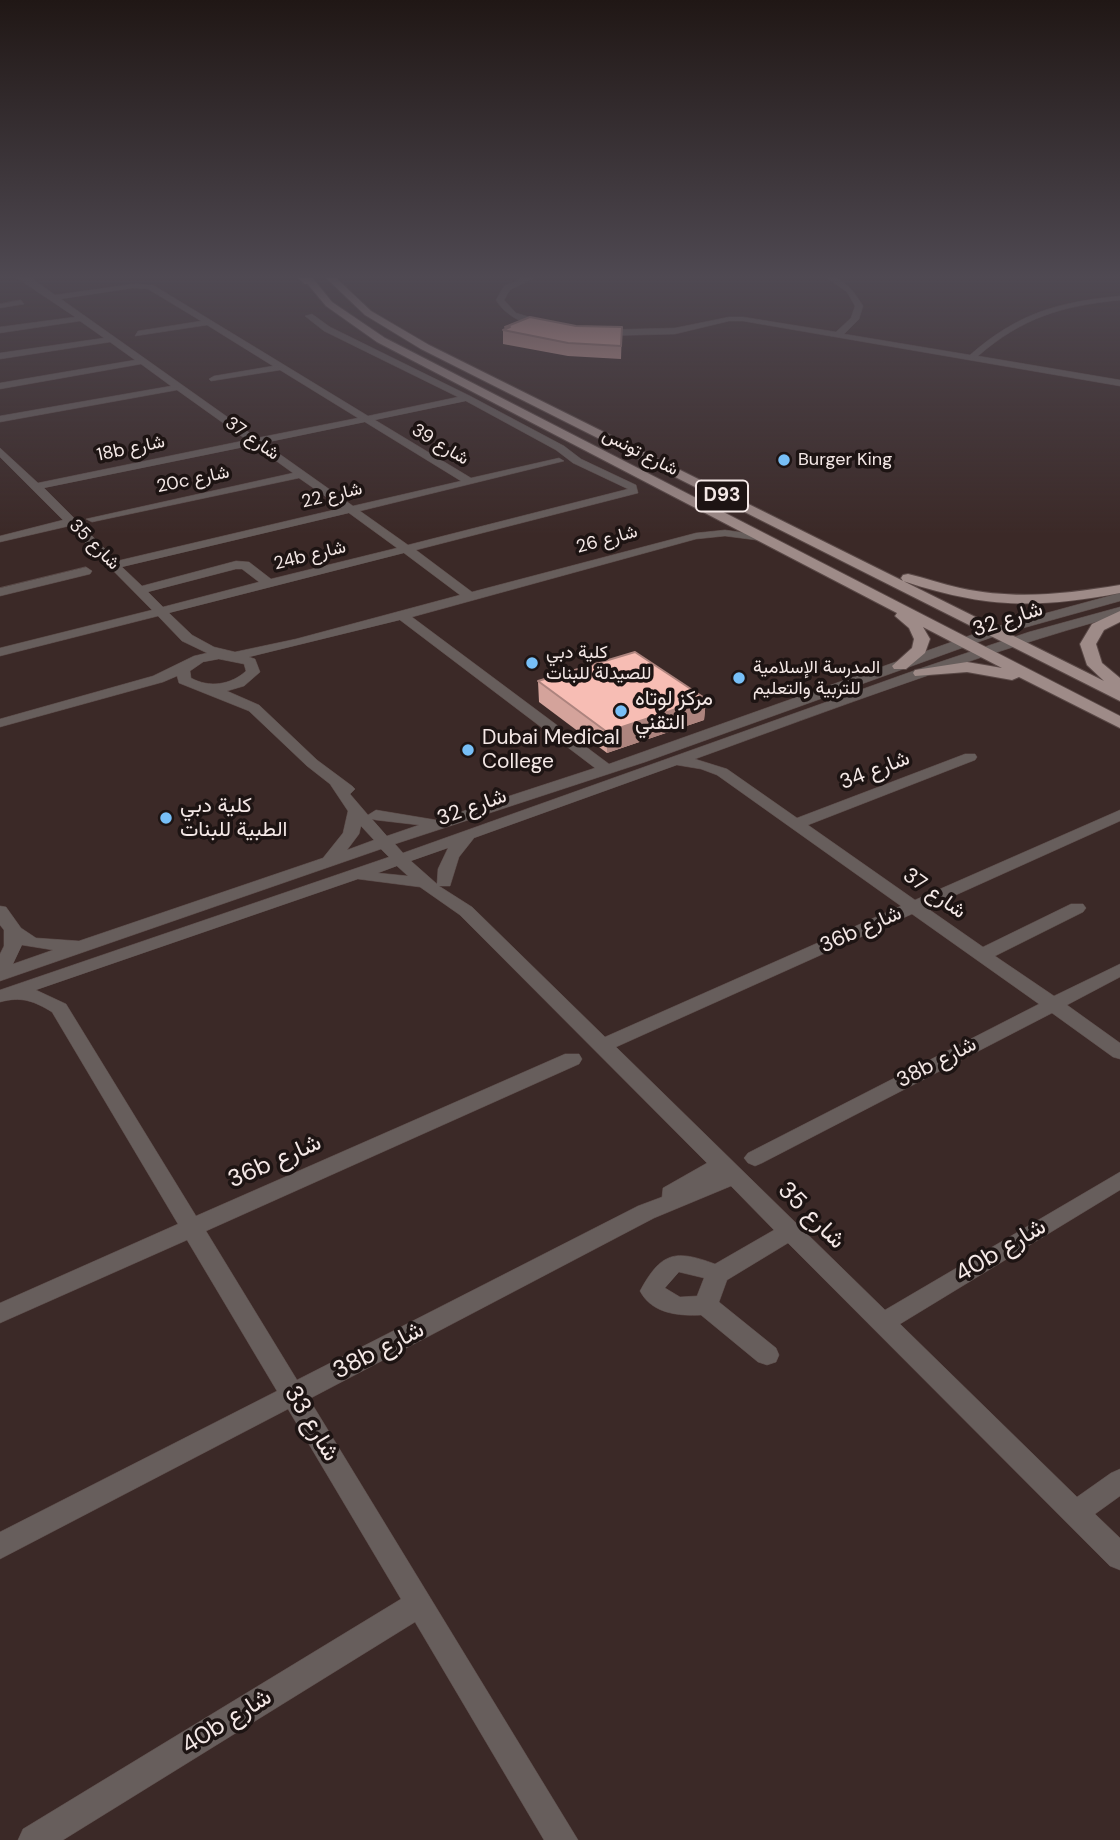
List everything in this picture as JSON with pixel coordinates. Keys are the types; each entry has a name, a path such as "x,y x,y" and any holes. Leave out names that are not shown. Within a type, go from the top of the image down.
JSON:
{"main road":[{"name":"شارع تونس","path":"423,362 1120,723"},
{"name":"شارع تونس","path":"456,362 1120,696"},
{"path":"571,458 606,457"},
{"path":"823,546 848,553 919,582 1007,599 1047,601 1120,589"},
{"path":"882,599 915,626 922,639 919,650 900,666"},
{"path":"1120,614 1098,627 1088,644 1095,664 1120,687"},
{"path":"921,673 955,667 992,669 1073,698"}],"street":[{"path":"0,386 138,362"},
{"name":"شارع 37","path":"144,362 473,596"},
{"name":"شارع 39","path":"271,362 470,482"},
{"path":"396,362 467,398 571,458"},
{"path":"1007,362 1120,383"},
{"path":"214,379 279,367"},
{"path":"0,418 177,386"},
{"name":"18b شارع","path":"35,486 467,398"},
{"name":"شارع 35","path":"1,453 187,638 209,650 232,655"},
{"name":"شارع 22","path":"114,565 571,458"},
{"name":"24b شارع","path":"0,652 634,491 633,486 571,458"},
{"name":"20c شارع","path":"92,519 302,474"},
{"path":"696,536 711,524 705,508"},
{"path":"0,540 72,524"},
{"name":"شارع 26","path":"189,664 209,657 312,639 696,536 724,533 764,538"},
{"path":"139,590 236,565 246,565 269,584"},
{"path":"0,592 86,571"},
{"name":"شارع 32","path":"6,994 350,876 448,821 607,770 993,632 1120,597"},
{"name":"شارع 32","path":"0,974 328,861 474,832 921,673 1013,642 1120,614"},
{"path":"402,615 607,770"},
{"path":"187,638 193,653 182,675 190,684 203,687"},
{"name":"شارع 26","path":"203,687 229,686 273,657 312,639"},
{"path":"232,655 250,662 252,694 261,713"},
{"path":"0,723 158,679 189,664"},
{"path":"105,695 161,687 203,687"},
{"name":"شارع 35","path":"203,687 238,699 261,713 376,815 400,848"},
{"path":"713,747 713,757 722,772"},
{"name":"شارع 34","path":"795,824 970,757"},
{"name":"شارع 37","path":"673,761 704,765 722,772 1120,1052"},
{"name":"شارع 35","path":"338,784 341,793 356,810 436,883 449,903 466,911 1120,1557"},
{"path":"258,907 284,890 544,797 559,786"},
{"path":"328,861 351,834 356,810"},
{"path":"376,815 407,821 448,821"},
{"name":"36b شارع","path":"602,1046 1120,815"},
{"path":"350,876 436,883 459,843 474,832"},
{"path":"982,955 1077,908"},
{"path":"0,911 12,932 20,938 43,945 83,946"},
{"path":"0,974 11,954 12,932"},
{"path":"6,994 40,997 59,1008 60,989 74,970"},
{"name":"38b شارع","path":"755,1158 1120,970"},
{"name":"شارع 33","path":"59,1008 562,1840"},
{"name":"36b شارع","path":"0,1313 572,1059"},
{"name":"38b شارع","path":"0,1546 728,1170"},
{"name":"40b شارع","path":"883,1323 1120,1180"},
{"path":"706,1305 717,1274 789,1232"},
{"path":"717,1274 685,1261 672,1264 662,1271 652,1291 676,1307 706,1305 767,1355"},
{"path":"1076,1513 1120,1481"},
{"name":"40b شارع","path":"34,1840 419,1604"}],"building":[{"path":"635,652 706,699 607,732 538,681"}],"place":[{"name":"Burger King","path":"784,460"},
{"name":"كلية دبي للصيدلة للبنات","path":"532,663"},
{"name":"المدرسة الإسلامية للتربية والتعليم","path":"739,678"},
{"name":"مركز لوتاه التقني","path":"621,711"},
{"name":"Dubai Medical College","path":"468,750"},
{"name":"كلية دبي الطبية للبنات","path":"166,818"}]}
